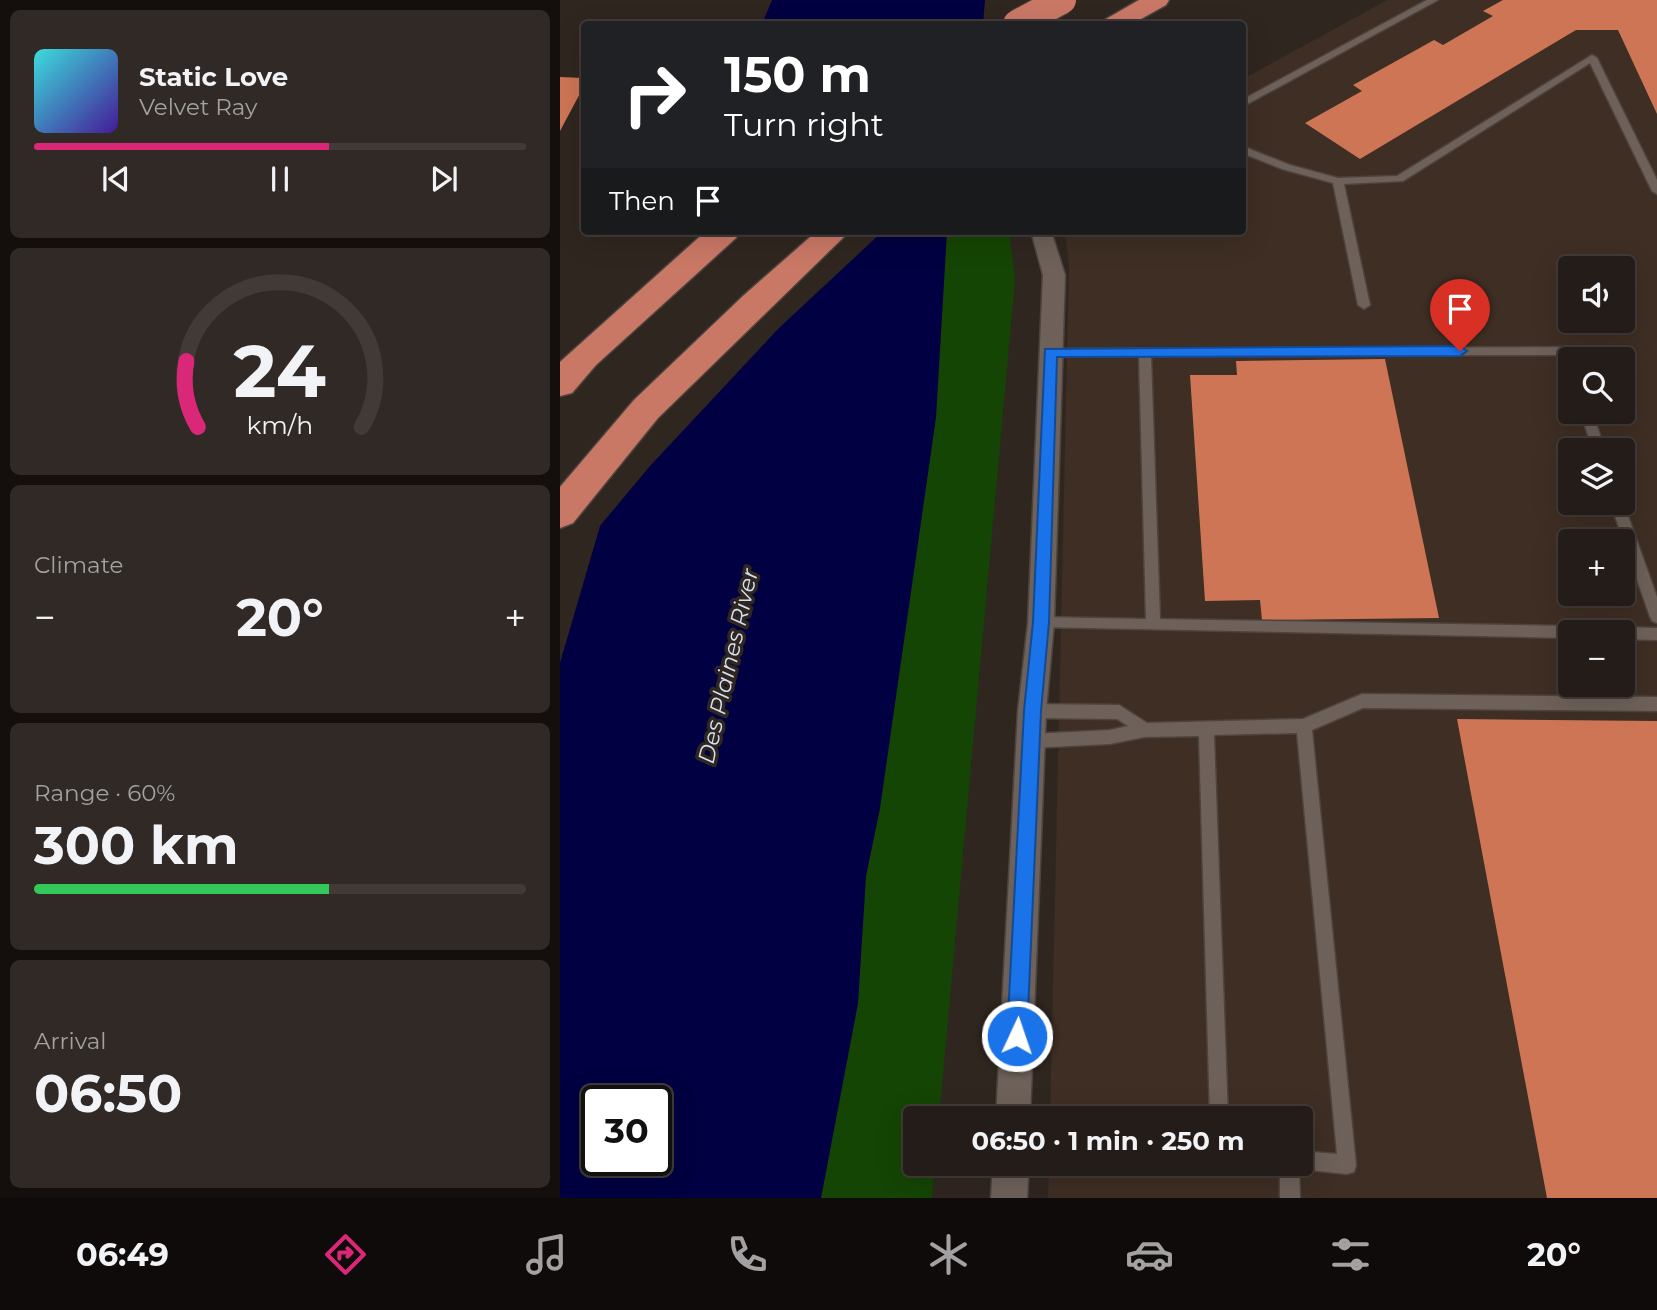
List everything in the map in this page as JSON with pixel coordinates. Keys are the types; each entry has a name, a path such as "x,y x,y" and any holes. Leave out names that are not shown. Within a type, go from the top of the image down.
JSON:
{"highway":[{"path":"1023,21 1062,0"},
{"path":"1120,21 1154,1"},
{"path":"560,384 584,357 721,235"},
{"path":"560,513 646,409 754,304 831,235"}],"street":[{"path":"1024,21 1027,0"},
{"path":"1014,1106 1032,711 1041,622 1054,275 1042,235"},
{"path":"1009,1198 1010,1176"}],"lane":[{"path":"1246,102 1434,0"},
{"path":"1246,151 1286,167 1338,181 1399,179 1592,58 1657,191"},
{"path":"1338,181 1364,305"},
{"path":"1050,352 1558,351"},
{"path":"1145,352 1153,625"},
{"path":"1622,515 1657,617"},
{"path":"1041,622 1558,632"},
{"path":"1635,634 1657,634"},
{"path":"1031,741 1110,737 1145,730 1304,726 1362,701 1657,704"},
{"path":"1032,711 1119,712 1145,730"},
{"path":"1304,726 1347,1166 1313,1162"},
{"path":"1206,729 1219,1106"},
{"path":"1289,1176 1290,1198"}],"shaded area":[{"path":"1387,0 1657,0 1657,1198 1048,1198 1049,1176 1313,1176 1313,1106 1050,1106 1069,267 1065,235 1246,235 1246,77"}],"green space":[{"path":"947,235 1009,235 1015,280 940,1106 903,1106 903,1176 934,1176 932,1198 821,1198 858,1003 866,876 880,808 936,417"}],"water":[{"path":"772,0 985,0 983,21 763,21"},
{"name":"Des Plaines River","path":"688,235 947,235 936,417 880,808 866,876 858,1003 821,1198 560,1198 560,663 666,300"}],"pier":[{"path":"686,235 879,235 778,329 650,466 594,533 662,299 683,238"}],"building":[{"path":"1503,0 1657,0 1657,114 1618,30 1576,30 1360,159 1305,123 1362,91 1353,85 1434,40 1443,45 1493,16 1483,11"},
{"path":"560,77 581,78 581,92 560,131"},
{"path":"1385,359 1439,618 1262,620 1260,600 1205,601 1190,375 1237,375 1236,361"},
{"path":"1457,719 1657,721 1657,1198 1547,1198"}],"route":[{"path":"1017,1036 1032,711 1041,622 1050,352 1460,351"}]}
